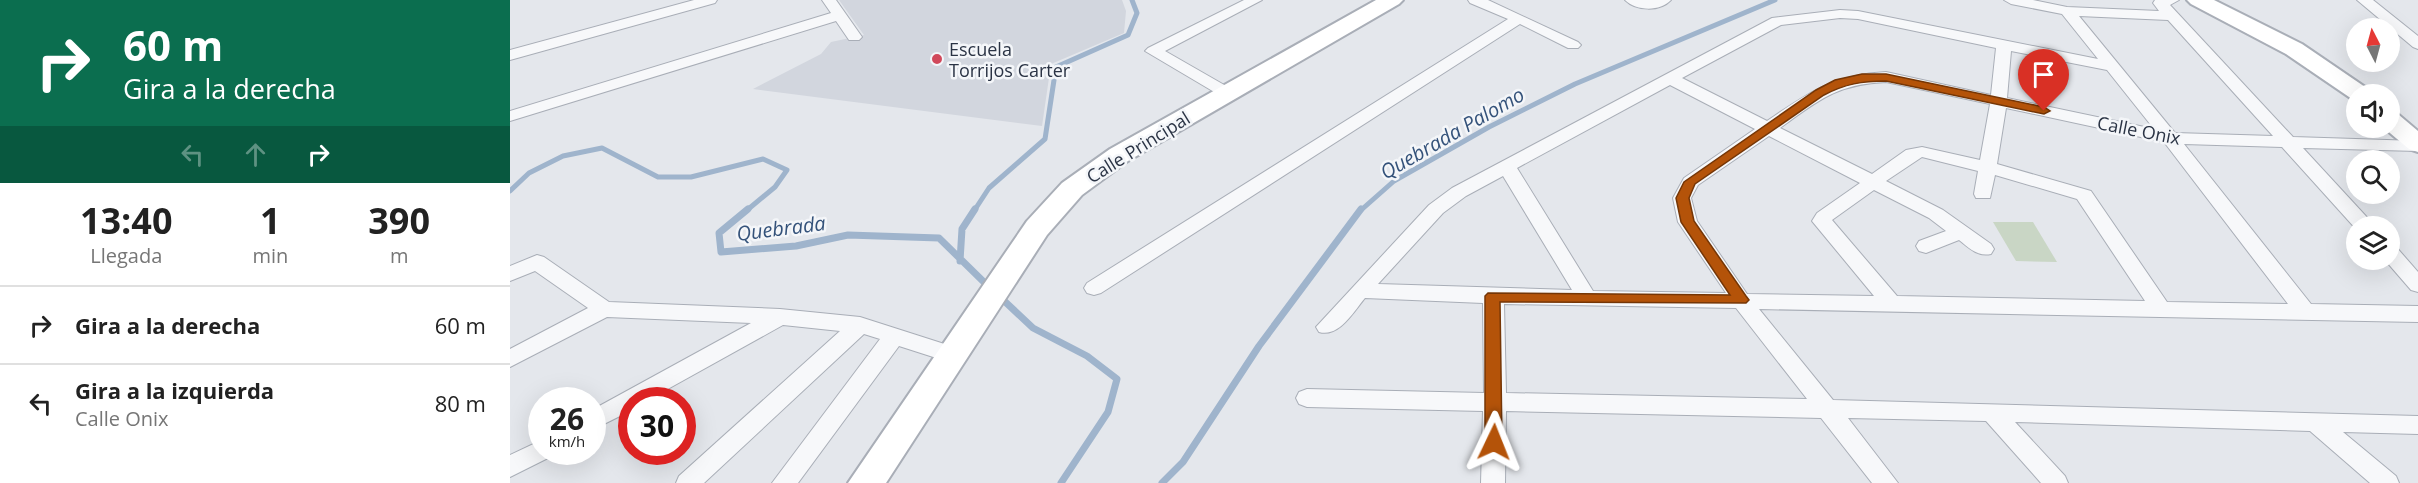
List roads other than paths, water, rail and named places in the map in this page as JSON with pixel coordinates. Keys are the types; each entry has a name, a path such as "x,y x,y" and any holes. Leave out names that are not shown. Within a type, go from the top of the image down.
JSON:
{"street":[{"path":"510,55 710,0"},
{"path":"829,0 854,37"},
{"path":"1227,93 1153,51 1255,0"},
{"name":"Calle Principal","path":"866,483 1037,228 1072,189 1119,155 1392,0"},
{"path":"1475,0 1520,18 1573,45"},
{"path":"1632,0 1648,6 1659,4 1664,0"},
{"path":"2011,0 2067,11 2171,8 2289,144 2356,216"},
{"path":"2198,0 2294,49 2346,84"},
{"path":"2364,0 2418,44"},
{"path":"2067,11 2114,67 2305,311"},
{"path":"1327,327 1436,209 1460,192 1777,21 1794,17 1848,14 2114,67"},
{"path":"510,116 840,15"},
{"path":"1094,288 1520,18"},
{"path":"1983,194 1999,100 2004,44"},
{"path":"1669,78 1936,214 1984,249"},
{"name":"Calle Onix","path":"1886,483 1741,300 1688,222 1682,198 1690,182 1820,92 1839,82 1862,78 1894,79 2170,138 2289,144 2418,145"},
{"path":"2400,129 2418,145"},
{"path":"1892,303 1822,221 1824,217 1916,153 1986,167 2084,195 2162,310"},
{"path":"1506,166 1586,297"},
{"path":"1926,246 1960,232"},
{"path":"510,274 537,262 604,309"},
{"path":"2400,264 2418,285"},
{"path":"1360,291 1493,296 2418,314"},
{"path":"1493,296 1495,402 1493,483"},
{"path":"510,359 604,309 780,317 860,325 952,356"},
{"path":"606,413 780,317"},
{"path":"688,483 860,325"},
{"path":"784,483 895,335"},
{"path":"1307,398 1992,412 2418,425"},
{"path":"1992,412 2056,483"},
{"path":"2314,421 2387,483"},
{"path":"510,467 528,457"}],"waterway":[{"name":"Quebrada","path":"974,211 989,188 1045,139 1056,67 1128,35 1137,13 1132,0"},
{"name":"Quebrada Palomo","path":"1360,211 1394,181 1489,127 1575,84 1775,0"},
{"name":"Quebrada","path":"510,191 529,173 563,156 602,148 658,177 691,177 763,159 787,170 775,187 746,211"},
{"name":"Quebrada","path":"748,209 719,233 721,252 796,246 848,235 939,238 960,259"},
{"name":"Quebrada","path":"960,259 962,229 975,209"},
{"name":"Quebrada Palomo","path":"1162,483 1183,462 1259,346 1361,209"},
{"name":"Quebrada","path":"960,259 990,288"},
{"name":"Quebrada","path":"1000,297 1033,328 1087,356 1117,379 1108,412 1061,483"}],"place":[{"name":"Escuela Torrijos Carter","path":"937,59"}]}
